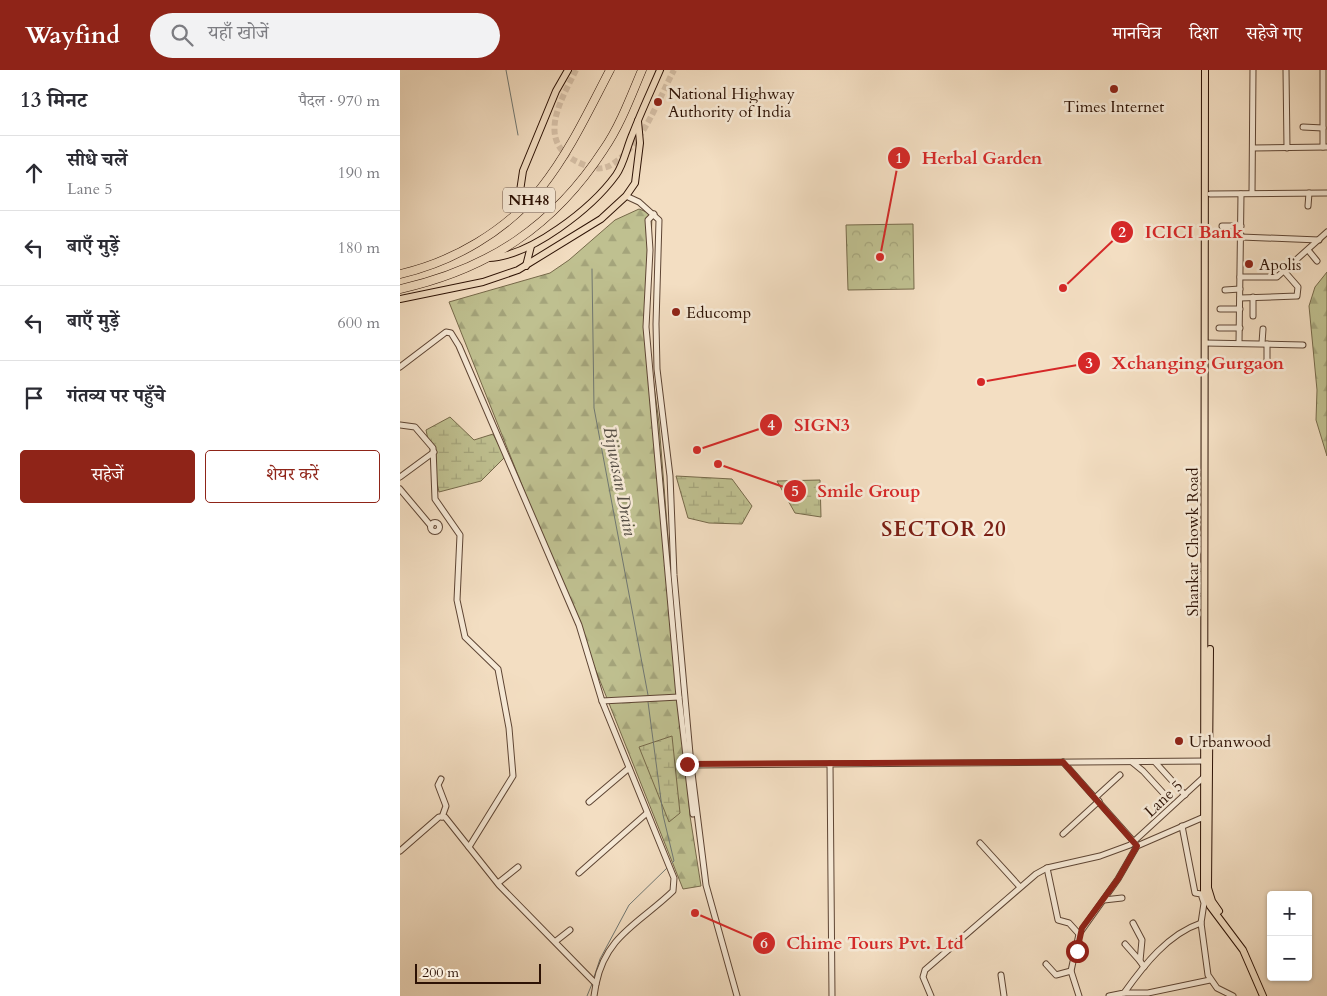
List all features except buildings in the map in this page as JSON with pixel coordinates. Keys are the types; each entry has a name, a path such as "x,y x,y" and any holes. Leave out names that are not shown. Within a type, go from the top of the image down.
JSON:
{"highway":[{"name":"NH48","path":"400,274 429,267 465,250 503,224 540,189 564,154 610,70"},
{"name":"NH48","path":"400,289 434,282 488,258 533,230 568,197 605,148 642,70"}],"main road":[{"path":"517,211 523,171 556,91 568,70"},
{"path":"488,258 503,258 551,234 582,208 617,174 660,70"},
{"name":"Shankar Chowk Road","path":"1205,70 1209,895 1247,948 1268,996"},
{"name":"Shankar Chowk Road","path":"1207,343 1210,194 1209,70"},
{"path":"400,299 484,282 526,266 595,222 626,196 635,183 638,167 638,121"},
{"path":"526,266 530,246"},
{"name":"Shankar Chowk Road","path":"1208,761 1204,817 1206,900 1243,950 1263,996"}],"street":[{"path":"1252,193 1253,70"},
{"path":"1286,70 1287,148"},
{"path":"1253,148 1325,147 1323,128 1323,70"},
{"path":"1302,127 1323,128"},
{"path":"1308,206 1309,193"},
{"path":"1210,194 1327,193"},
{"path":"1239,343 1241,194"},
{"path":"626,196 639,202 659,220 656,324 657,369 670,476 674,575 689,765"},
{"path":"654,214 650,217 648,224 650,250 646,327 679,697 704,892 736,996"},
{"path":"1222,226 1241,226"},
{"path":"1240,277 1274,278 1327,232"},
{"path":"1223,236 1319,240"},
{"path":"1308,250 1318,261"},
{"path":"1240,298 1297,296 1298,288 1284,271"},
{"path":"1225,290 1240,290"},
{"path":"1252,298 1254,316"},
{"path":"1220,309 1240,309"},
{"path":"1219,328 1240,328"},
{"path":"1263,329 1267,363"},
{"path":"400,367 446,332 453,335 488,408 579,625 602,701 674,878 674,886 666,897 615,940 601,963 594,996"},
{"path":"1207,343 1303,345"},
{"path":"1276,344 1276,350"},
{"path":"400,425 415,427 431,445 434,452 435,500 460,535 457,595 463,631 467,640 500,673 514,768 512,779 469,847"},
{"path":"400,477 434,452"},
{"path":"400,489 431,526"},
{"path":"602,701 679,697"},
{"path":"1154,761 1185,795"},
{"path":"689,765 1208,761"},
{"path":"1063,762 1098,799 1136,844"},
{"path":"1131,762 1143,771 1165,795"},
{"path":"830,764 832,996"},
{"path":"589,802 629,768"},
{"path":"1063,834 1120,776"},
{"name":"Lane 5","path":"1079,996 1071,971 1079,934 1104,900 1136,844 1206,776"},
{"path":"401,849 442,816 446,806 438,785 441,779"},
{"path":"580,873 647,813"},
{"path":"442,816 498,883 596,984"},
{"path":"931,996 923,977 925,970 1036,874 1047,868 1100,856 1136,844 1204,817"},
{"path":"1182,826 1195,892 1201,894 1204,903 1201,923 1210,980 1217,988 1233,996"},
{"path":"980,843 1020,887"},
{"path":"498,883 518,867"},
{"path":"1047,868 1058,920 1069,923 1079,934"},
{"path":"1104,900 1122,898"},
{"path":"1133,923 1142,940 1140,961"},
{"path":"1126,994 1144,967 1177,934 1201,923"},
{"path":"556,942 570,930"},
{"path":"1125,944 1144,967"},
{"path":"1046,964 1056,975 1071,971"},
{"path":"1001,975 1004,996"},
{"path":"1111,996 1148,993 1210,980"}],"green space":[{"path":"639,209 652,214 648,341 659,423 690,816 701,886 683,889 449,302 550,273 569,260 615,220"},
{"path":"913,224 914,289 848,290 846,225"},
{"path":"1327,272 1327,456 1316,420 1317,390 1309,306 1315,287"},
{"path":"450,417 474,440 493,434 505,457 481,481 439,492 426,430"},
{"path":"676,476 732,479 752,506 742,524 709,523 688,518"},
{"path":"820,480 821,517 795,513 777,481"},
{"path":"672,736 680,813 669,822 639,747"}],"waterway":[{"name":"Bijwasan Drain","path":"506,70 518,135"},
{"name":"Bijwasan Drain","path":"592,269 594,408 648,695"},
{"name":"Bijwasan Drain","path":"648,702 663,815 674,861 672,863"},
{"name":"Bijwasan Drain","path":"594,977 600,959 629,905 667,868"},
{"name":"Bijwasan Drain","path":"587,996 592,984"}],"tunnel":[{"path":"576,70 558,109 555,134 559,145 567,156 592,168 611,165 632,146 641,135 674,70"}],"place":[{"name":"Times Internet","path":"1114,89"},
{"name":"National Highway Authority of India","path":"658,102"},
{"name":"Herbal Garden","path":"880,257"},
{"name":"Apolis","path":"1249,264"},
{"name":"ICICI Bank","path":"1063,288"},
{"name":"Educomp","path":"676,312"},
{"name":"Xchanging Gurgaon","path":"981,382"},
{"name":"SIGN3","path":"697,450"},
{"name":"Smile Group","path":"718,464"},
{"name":"Urbanwood","path":"1179,741"},
{"name":"Chime Tours Pvt. Ltd","path":"695,913"}],"district":[{"name":"SECTOR 20","path":"944,529"}],"route":[{"path":"687,764 1063,762 1096,797 1137,846 1104,900 1082,928 1079,934 1077,951"}]}
